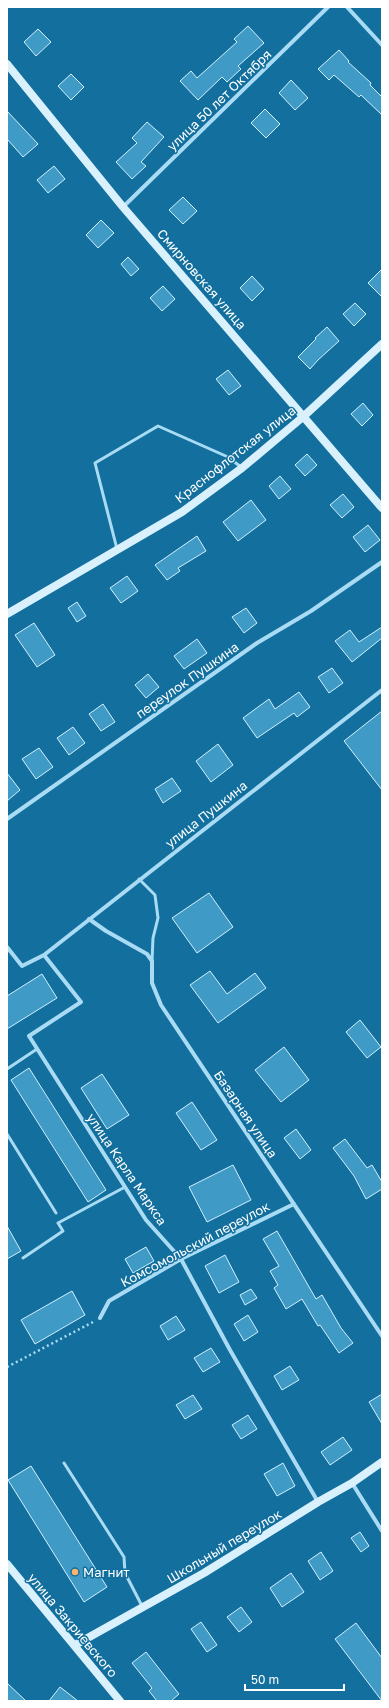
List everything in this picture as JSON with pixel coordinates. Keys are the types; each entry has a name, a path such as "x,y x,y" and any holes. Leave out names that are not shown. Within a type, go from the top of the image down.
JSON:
{"street":[{"name":"улица 50 лет Октября","path":"123,208 328,7"},
{"path":"347,7 382,45"},
{"name":"Смирновская улица","path":"7,64 123,208 382,508"},
{"name":"Краснофлотская улица","path":"7,614 182,512 242,468 304,416 382,344"},
{"name":"переулок Пушкина","path":"7,819 257,643 311,611 382,562"},
{"name":"улица Пушкина","path":"44,955 382,690"},
{"path":"89,919 106,931 147,954 152,961"},
{"path":"7,947 22,966 44,955"},
{"name":"улица Карла Маркса","path":"44,955 81,1002 29,1036 146,1220 181,1260 230,1350 318,1502"},
{"name":"Базарная улица","path":"152,961 152,983 161,1005 382,1336"},
{"name":"Комсомольский переулок","path":"100,1318 109,1301 181,1260 294,1204"},
{"name":"Школьный переулок","path":"75,1645 204,1573 318,1502 352,1483 382,1462"},
{"path":"352,1483 382,1531"},
{"name":"улица Закриевского","path":"7,1564 120,1701"}],"lane":[{"path":"118,550 95,463 158,426 228,457 242,468"},
{"path":"139,879 155,895 158,918 153,938 152,961"},
{"path":"7,1069 37,1049"},
{"path":"7,1134 56,1213"},
{"path":"23,1258 63,1231 58,1223 125,1187"},
{"path":"64,1463 124,1557 125,1573 143,1607"}],"path":[{"path":"7,1367 100,1318"}],"building":[{"path":"248,26 264,43 238,66 241,69 227,82 222,77 198,100 180,81 191,71 197,78 237,42 234,39"},
{"path":"38,29 51,42 36,56 24,42"},
{"path":"339,50 349,61 348,62 371,83 370,85 382,97 382,115 361,95 359,97 334,75 329,80 318,69"},
{"path":"71,74 84,87 71,100 58,86"},
{"path":"291,80 308,98 295,110 279,93"},
{"path":"265,109 280,124 266,138 251,123"},
{"path":"7,111 38,144 23,157 7,139"},
{"path":"147,122 164,137 141,162 146,166 132,179 116,162 137,143 132,138"},
{"path":"54,166 65,179 48,193 37,180"},
{"path":"183,197 197,211 183,224 169,210"},
{"path":"101,220 114,233 98,248 86,235"},
{"path":"128,257 139,269 131,276 121,264"},
{"path":"382,269 382,297 368,283"},
{"path":"252,276 264,289 252,301 240,288"},
{"path":"163,286 175,299 162,311 150,298"},
{"path":"355,303 366,314 354,326 343,314"},
{"path":"327,327 339,341 310,369 298,357"},
{"path":"228,370 241,386 229,395 216,379"},
{"path":"363,403 373,415 362,426 351,414"},
{"path":"307,454 317,465 305,476 295,465"},
{"path":"280,476 291,489 279,499 269,486"},
{"path":"343,494 354,507 342,518 330,505"},
{"path":"251,500 266,520 238,541 223,522"},
{"path":"368,525 380,540 365,552 353,537"},
{"path":"197,536 206,551 178,568 180,571 167,580 155,565"},
{"path":"127,576 138,591 121,603 110,588"},
{"path":"77,602 86,616 77,622 68,608"},
{"path":"246,608 257,623 244,633 232,617"},
{"path":"34,623 55,655 37,667 15,635"},
{"path":"382,627 382,638 352,662 335,641 350,630 359,642"},
{"path":"197,639 207,653 184,669 174,656"},
{"path":"332,668 343,683 329,693 318,677"},
{"path":"148,674 159,687 146,698 135,685"},
{"path":"299,692 310,707 297,717 294,713 257,738 243,718 269,699 275,709"},
{"path":"103,704 115,722 101,731 89,714"},
{"path":"382,711 382,790 344,741"},
{"path":"73,727 85,743 69,755 57,738"},
{"path":"218,744 233,765 211,782 196,761"},
{"path":"39,748 53,767 36,779 22,759"},
{"path":"7,773 20,790 7,801"},
{"path":"172,778 181,791 163,803 155,789"},
{"path":"209,893 233,927 197,953 172,918"},
{"path":"210,971 227,994 255,973 266,988 218,1023 190,985"},
{"path":"42,974 57,998 7,1029 7,996"},
{"path":"360,1020 381,1047 367,1058 346,1032"},
{"path":"284,1047 309,1080 281,1102 255,1070"},
{"path":"29,1068 106,1190 88,1202 11,1080"},
{"path":"102,1074 129,1115 107,1129 81,1088"},
{"path":"192,1102 217,1140 201,1150 176,1113"},
{"path":"296,1129 311,1150 300,1159 284,1138"},
{"path":"345,1139 367,1168 372,1165 382,1182 382,1189 366,1199 354,1176 333,1148"},
{"path":"233,1165 251,1200 207,1222 189,1187"},
{"path":"7,1226 21,1251 7,1259"},
{"path":"277,1231 316,1299 322,1295 341,1328 353,1343 339,1353 320,1325 318,1326 302,1299 286,1309 274,1288 278,1285 270,1271 279,1266 263,1239"},
{"path":"146,1247 154,1261 133,1273 125,1259"},
{"path":"225,1255 239,1282 219,1293 205,1266"},
{"path":"251,1289 257,1298 245,1305 240,1295"},
{"path":"72,1291 85,1315 35,1344 21,1320"},
{"path":"248,1315 258,1332 244,1341 234,1324"},
{"path":"176,1316 185,1330 168,1340 160,1326"},
{"path":"211,1348 220,1362 203,1372 194,1358"},
{"path":"290,1366 299,1380 282,1390 274,1376"},
{"path":"382,1394 382,1424 369,1402"},
{"path":"193,1395 202,1409 185,1419 176,1405"},
{"path":"248,1415 257,1429 241,1439 232,1425"},
{"path":"343,1437 352,1450 330,1465 321,1452"},
{"path":"283,1463 295,1486 277,1496 264,1474"},
{"path":"31,1466 107,1587 84,1602 8,1480"},
{"path":"360,1532 369,1546 361,1552 351,1538"},
{"path":"321,1552 333,1571 320,1580 308,1561"},
{"path":"291,1573 304,1592 282,1607 270,1588"},
{"path":"241,1607 252,1622 239,1632 227,1617"},
{"path":"201,1622 217,1645 207,1652 191,1629"},
{"path":"356,1623 382,1658 382,1701 335,1639"},
{"path":"146,1652 179,1694 171,1701 157,1701 149,1691 152,1688 132,1663"},
{"path":"7,1683 26,1701 7,1701"},
{"path":"60,1687 78,1701 49,1701"}],"place":[{"name":"Магнит","path":"75,1572"}]}
